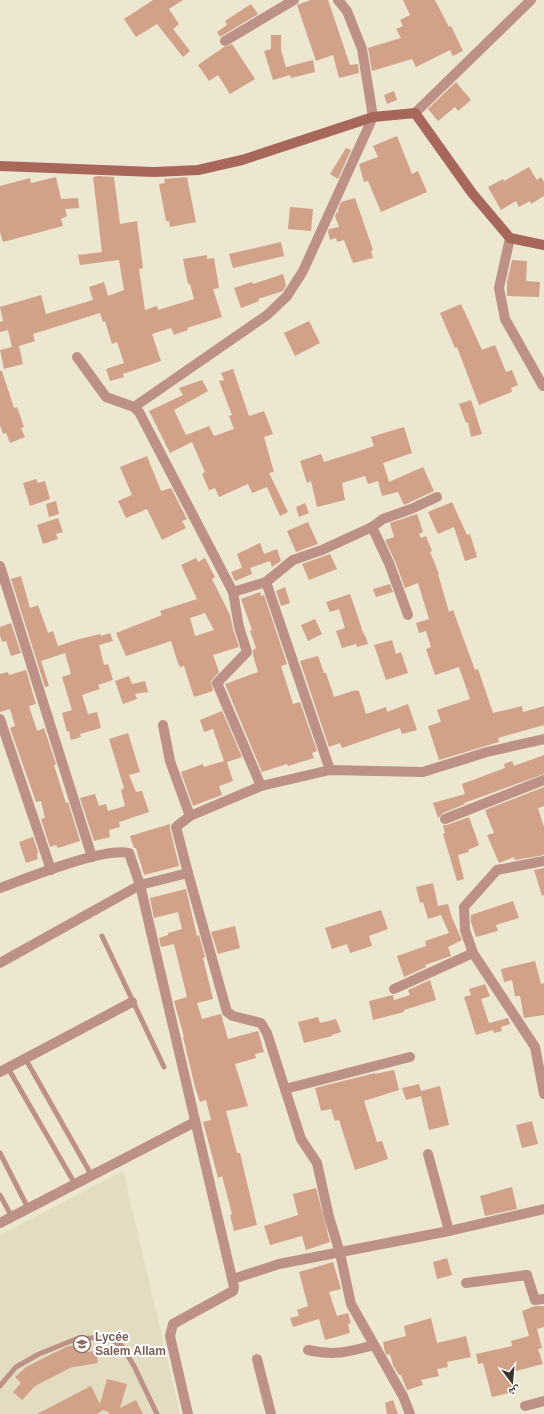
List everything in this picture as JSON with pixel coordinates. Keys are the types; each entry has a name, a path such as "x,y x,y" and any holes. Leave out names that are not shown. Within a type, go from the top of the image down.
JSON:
{"street":[{"path":"225,41 294,0"},
{"path":"134,407 267,315 287,296 303,271 373,117 362,49 347,11 338,0"},
{"path":"0,166 154,172 198,170 242,160 373,117 416,113 531,0"},
{"path":"416,113 472,194 510,238 544,244"},
{"path":"510,238 499,288 505,319 543,386"},
{"path":"77,357 106,397 134,407 140,412 232,592 239,627 247,652 217,682 261,786"},
{"path":"232,592 266,582 293,560 322,550 372,527 383,519 411,509 437,497"},
{"path":"372,527 389,563 408,615"},
{"path":"0,566 92,857"},
{"path":"266,582 330,770"},
{"path":"0,719 51,870"},
{"path":"163,725 170,760 190,816"},
{"path":"410,1414 403,1396 351,1304 340,1253 329,1217 317,1163 301,1139 267,1033 261,1023 233,1016 227,1012 176,827 190,816 261,786 330,770 423,772 487,752 544,739"},
{"path":"445,819 544,780"},
{"path":"0,888 92,857 121,851 129,853 140,885 234,1287 233,1291 173,1324 170,1336 188,1414"},
{"path":"544,861 497,870 464,907 465,930 473,954 535,1047 544,1094"},
{"path":"0,963 140,885 188,873"},
{"path":"394,988 473,954"},
{"path":"4,1070 132,1002"},
{"path":"285,1090 410,1057"},
{"path":"0,1223 196,1122"},
{"path":"428,1154 449,1231"},
{"path":"233,1279 279,1264 449,1231 544,1209"},
{"path":"466,1283 527,1275 536,1300 544,1299"},
{"path":"308,1350 325,1354 338,1354 374,1345"},
{"path":"257,1359 271,1414"},
{"path":"525,1406 544,1401"}],"lane":[{"path":"102,936 164,1067"},
{"path":"25,1058 92,1176"},
{"path":"4,1070 75,1184"},
{"path":"0,1153 28,1208"},
{"path":"0,1195 12,1217"},
{"path":"0,1386 16,1367 39,1354 76,1339 107,1337 122,1346 134,1366 157,1414"}],"shaded area":[{"name":"Lycée Salem Allam","path":"123,1171 180,1414 0,1414 0,1235"}],"building":[{"path":"153,0 183,0 169,9 179,24 173,29 190,51 183,57 157,24 136,37 124,19"},
{"path":"311,0 328,0 350,65 358,64 359,73 339,78 333,55 316,61 297,5"},
{"path":"403,0 435,0 449,27 451,26 463,51 453,56 450,50 416,67 412,59 372,71 368,48 401,38 396,29 403,26 400,20 410,15"},
{"path":"251,4 258,14 220,37 217,32 227,25 225,21"},
{"path":"271,35 281,35 281,50 286,67 313,60 315,72 291,78 290,75 273,80 264,51 271,49"},
{"path":"232,44 255,79 230,94 218,75 209,81 198,65 224,47"},
{"path":"456,82 471,100 458,111 455,107 438,121 428,109"},
{"path":"394,91 397,100 387,104 384,95"},
{"path":"397,136 412,174 418,171 427,192 381,212 368,181 364,182 359,164 378,157 373,146"},
{"path":"346,148 351,150 338,179 330,174"},
{"path":"529,167 537,180 541,177 544,182 544,196 531,204 530,201 519,207 516,201 501,210 488,187 503,179 504,181"},
{"path":"56,177 61,199 78,198 79,208 65,209 67,216 61,219 63,226 3,242 0,232 0,186 30,178 31,183"},
{"path":"93,177 114,177 120,224 137,221 143,268 139,269 145,310 157,306 158,310 194,299 190,284 188,284 183,259 207,255 207,259 214,258 219,288 213,289 222,317 187,328 188,330 174,335 171,328 152,334 161,361 123,374 124,377 110,381 106,369 124,363 117,342 112,344 105,321 103,322 100,313 33,334 35,341 19,346 23,364 4,369 0,350 12,347 8,330 0,332 0,322 3,321 0,307 41,295 46,314 93,300 89,287 104,282 108,296 124,290 119,260 80,265 78,255 102,252"},
{"path":"187,177 196,222 170,227 169,221 166,221 159,184 165,183 164,179"},
{"path":"355,198 373,250 371,251 373,258 353,263 344,240 337,242 336,238 330,240 328,232 329,229 339,227 335,216 337,212 339,212 338,210 341,202"},
{"path":"290,207 313,209 311,231 288,229"},
{"path":"281,242 284,256 233,268 229,254"},
{"path":"512,260 527,261 526,281 540,282 539,297 507,296 507,282"},
{"path":"283,274 286,285 283,291 258,299 259,301 241,308 234,288 252,282 253,284"},
{"path":"461,304 482,350 495,345 506,372 512,370 518,385 511,388 512,392 479,405 457,347 455,348 440,313"},
{"path":"309,321 320,343 295,356 284,333"},
{"path":"233,369 249,416 264,411 273,434 264,437 274,472 269,473 288,512 280,516 267,487 252,493 248,484 219,497 215,488 209,490 202,474 205,472 192,442 170,453 149,411 183,395 179,388 202,380 208,391 174,410 186,435 209,426 214,436 234,429 229,416 232,415 219,381 224,380 221,373"},
{"path":"0,371 2,371 14,408 17,407 24,427 21,428 25,437 10,443 6,433 3,434 0,425"},
{"path":"471,400 482,434 471,437 468,422 466,423 459,404"},
{"path":"404,427 412,453 383,463 389,482 423,467 434,491 404,505 398,492 382,496 378,481 368,484 365,476 342,483 345,500 317,507 311,481 307,483 300,461 321,454 324,462 353,453 374,446 371,437"},
{"path":"147,456 161,491 171,488 187,519 182,521 186,528 162,540 147,509 126,518 118,501 132,495 120,467"},
{"path":"36,479 38,483 45,481 50,499 30,506 23,483"},
{"path":"56,501 59,514 49,517 46,504"},
{"path":"452,502 467,535 470,534 477,557 465,561 454,527 438,534 428,512"},
{"path":"305,503 309,513 299,517 296,507"},
{"path":"417,514 423,532 419,534 421,538 426,536 432,551 430,552 439,574 449,612 453,610 475,670 478,669 493,713 522,706 523,712 544,706 544,725 498,738 499,742 439,760 428,726 441,722 437,710 470,699 459,667 435,675 426,649 431,647 426,631 419,633 416,623 429,619 418,583 405,588 385,540 394,537 390,523"},
{"path":"58,518 63,532 56,534 58,539 43,544 37,525"},
{"path":"308,522 318,544 296,552 287,531"},
{"path":"260,543 264,554 277,549 281,561 272,567 270,561 250,568 252,574 235,581 231,572 242,568 237,554"},
{"path":"330,554 337,569 309,580 302,564"},
{"path":"196,558 198,562 205,558 215,577 212,579 230,615 239,647 213,655 219,672 211,681 213,691 194,697 184,666 180,667 171,641 126,656 116,633 162,615 160,611 197,599 181,565","holes":["205,613 214,630 195,636 190,618"]},
{"path":"21,576 30,608 38,605 48,633 53,631 58,646 100,634 101,636 110,633 113,641 99,645 104,665 108,664 113,680 98,685 100,689 82,695 88,714 97,712 101,728 80,734 81,737 71,740 69,731 67,732 62,713 72,710 62,677 71,674 65,653 41,661 49,686 45,687 11,579"},
{"path":"390,584 393,592 376,597 373,589"},
{"path":"285,587 290,603 281,606 276,591"},
{"path":"260,592 261,596 264,595 287,664 281,666 293,704 300,702 317,751 312,753 314,758 288,766 287,764 262,772 225,684 258,672 253,655 253,650 256,648 250,631 252,630 241,599"},
{"path":"350,594 368,644 357,647 356,644 342,648 336,631 345,628 339,609 330,612 326,602"},
{"path":"315,619 322,634 308,641 301,625"},
{"path":"11,623 21,653 11,656 6,641 2,642 0,627"},
{"path":"392,640 396,654 401,652 408,673 386,680 374,645"},
{"path":"318,656 324,673 326,673 334,697 356,690 359,691 366,714 386,707 387,712 408,704 417,730 402,734 400,728 342,748 340,743 329,747 300,661"},
{"path":"26,670 36,704 29,706 37,731 44,728 56,764 54,765 66,803 68,802 80,841 58,848 56,845 50,847 41,819 45,818 41,801 36,802 10,728 15,726 10,709 0,712 0,674 8,672 9,675"},
{"path":"129,676 132,684 145,681 148,692 135,694 137,699 123,704 115,681"},
{"path":"222,711 242,757 227,762 233,781 219,786 222,795 193,806 181,772 203,764 204,767 224,761 213,729 204,732 200,720"},
{"path":"128,733 140,772 129,775 136,792 142,791 149,812 119,822 120,827 109,830 110,837 94,841 80,798 95,794 99,806 106,804 108,811 125,806 121,790 124,788 109,739"},
{"path":"544,755 544,774 464,803 465,804 443,813 438,818 433,803 465,794 462,784 505,768 504,764 512,761 514,766"},
{"path":"544,787 544,806 538,808 544,827 544,855 515,860 514,857 499,863 487,835 494,833 485,810"},
{"path":"469,817 479,845 468,850 469,852 458,855 464,879 457,881 443,834 445,833 443,825"},
{"path":"170,824 179,866 144,875 136,848 134,848 130,836"},
{"path":"33,837 38,852 38,859 26,863 19,842"},
{"path":"544,868 544,895 542,896 534,870"},
{"path":"433,883 438,906 448,904 452,918 462,940 448,947 451,956 425,965 426,967 404,977 397,956 426,946 425,941 449,933 441,915 428,919 423,902 420,903 416,887"},
{"path":"186,889 197,936 199,935 205,957 203,958 213,999 197,1003 202,1019 221,1014 228,1039 258,1031 264,1052 255,1054 256,1058 235,1064 248,1106 226,1111 237,1153 240,1153 257,1225 234,1231 230,1215 232,1214 222,1176 218,1178 203,1122 211,1120 206,1100 200,1102 195,1087 174,1001 187,997 174,944 161,947 159,938 168,935 168,933 182,929 178,912 154,918 150,898"},
{"path":"513,901 519,918 496,925 498,931 476,937 471,922 471,915"},
{"path":"381,910 388,929 369,936 372,946 350,953 347,944 332,949 325,928"},
{"path":"235,926 240,948 218,954 211,932"},
{"path":"535,961 541,984 544,983 544,1015 524,1018 520,996 515,996 512,980 504,982 501,969"},
{"path":"430,980 436,1000 404,1010 404,1012 373,1020 369,1001 393,995 394,1000 410,995 408,990"},
{"path":"485,984 490,996 481,999 489,1023 508,1018 510,1024 501,1027 502,1031 494,1033 493,1030 476,1035 464,997 471,995 469,989"},
{"path":"318,1017 320,1023 336,1019 341,1032 332,1036 304,1043 298,1022"},
{"path":"394,1070 399,1090 364,1101 377,1142 382,1141 388,1159 355,1170 339,1120 335,1121 331,1109 321,1111 315,1088 375,1073"},
{"path":"419,1084 421,1091 440,1086 449,1125 429,1130 421,1096 406,1100 402,1088"},
{"path":"532,1121 538,1144 522,1148 516,1125"},
{"path":"512,1187 517,1209 485,1216 480,1196"},
{"path":"316,1188 330,1242 306,1250 302,1236 270,1245 264,1226 298,1215 293,1194"},
{"path":"447,1258 452,1275 437,1279 433,1262"},
{"path":"333,1262 341,1289 329,1292 337,1316 348,1313 351,1323 348,1324 350,1333 325,1340 319,1319 293,1327 290,1318 299,1316 297,1310 308,1306 299,1272"},
{"path":"535,1306 544,1306 544,1327 537,1329 542,1348 538,1349 543,1364 512,1372 517,1391 492,1397 483,1363 478,1364 476,1354 512,1346 511,1341 529,1336 522,1311"},
{"path":"431,1318 437,1343 466,1336 471,1357 447,1362 448,1367 437,1369 439,1376 421,1380 423,1385 407,1390 401,1375 399,1375 393,1365 390,1354 387,1355 385,1352 383,1342 406,1336 404,1326"},
{"path":"84,1344 85,1352 96,1351 98,1363 68,1368 70,1368 35,1386 22,1400 13,1392 21,1383 15,1377 26,1367 68,1346"},
{"path":"107,1379 127,1384 120,1408 136,1400 143,1414 108,1414 110,1413 103,1410 97,1414 37,1414 91,1386 100,1404"},
{"path":"393,1400 398,1414 387,1414 385,1403"}],"place":[{"name":"Lycée Salem Allam","path":"82,1344"}]}
